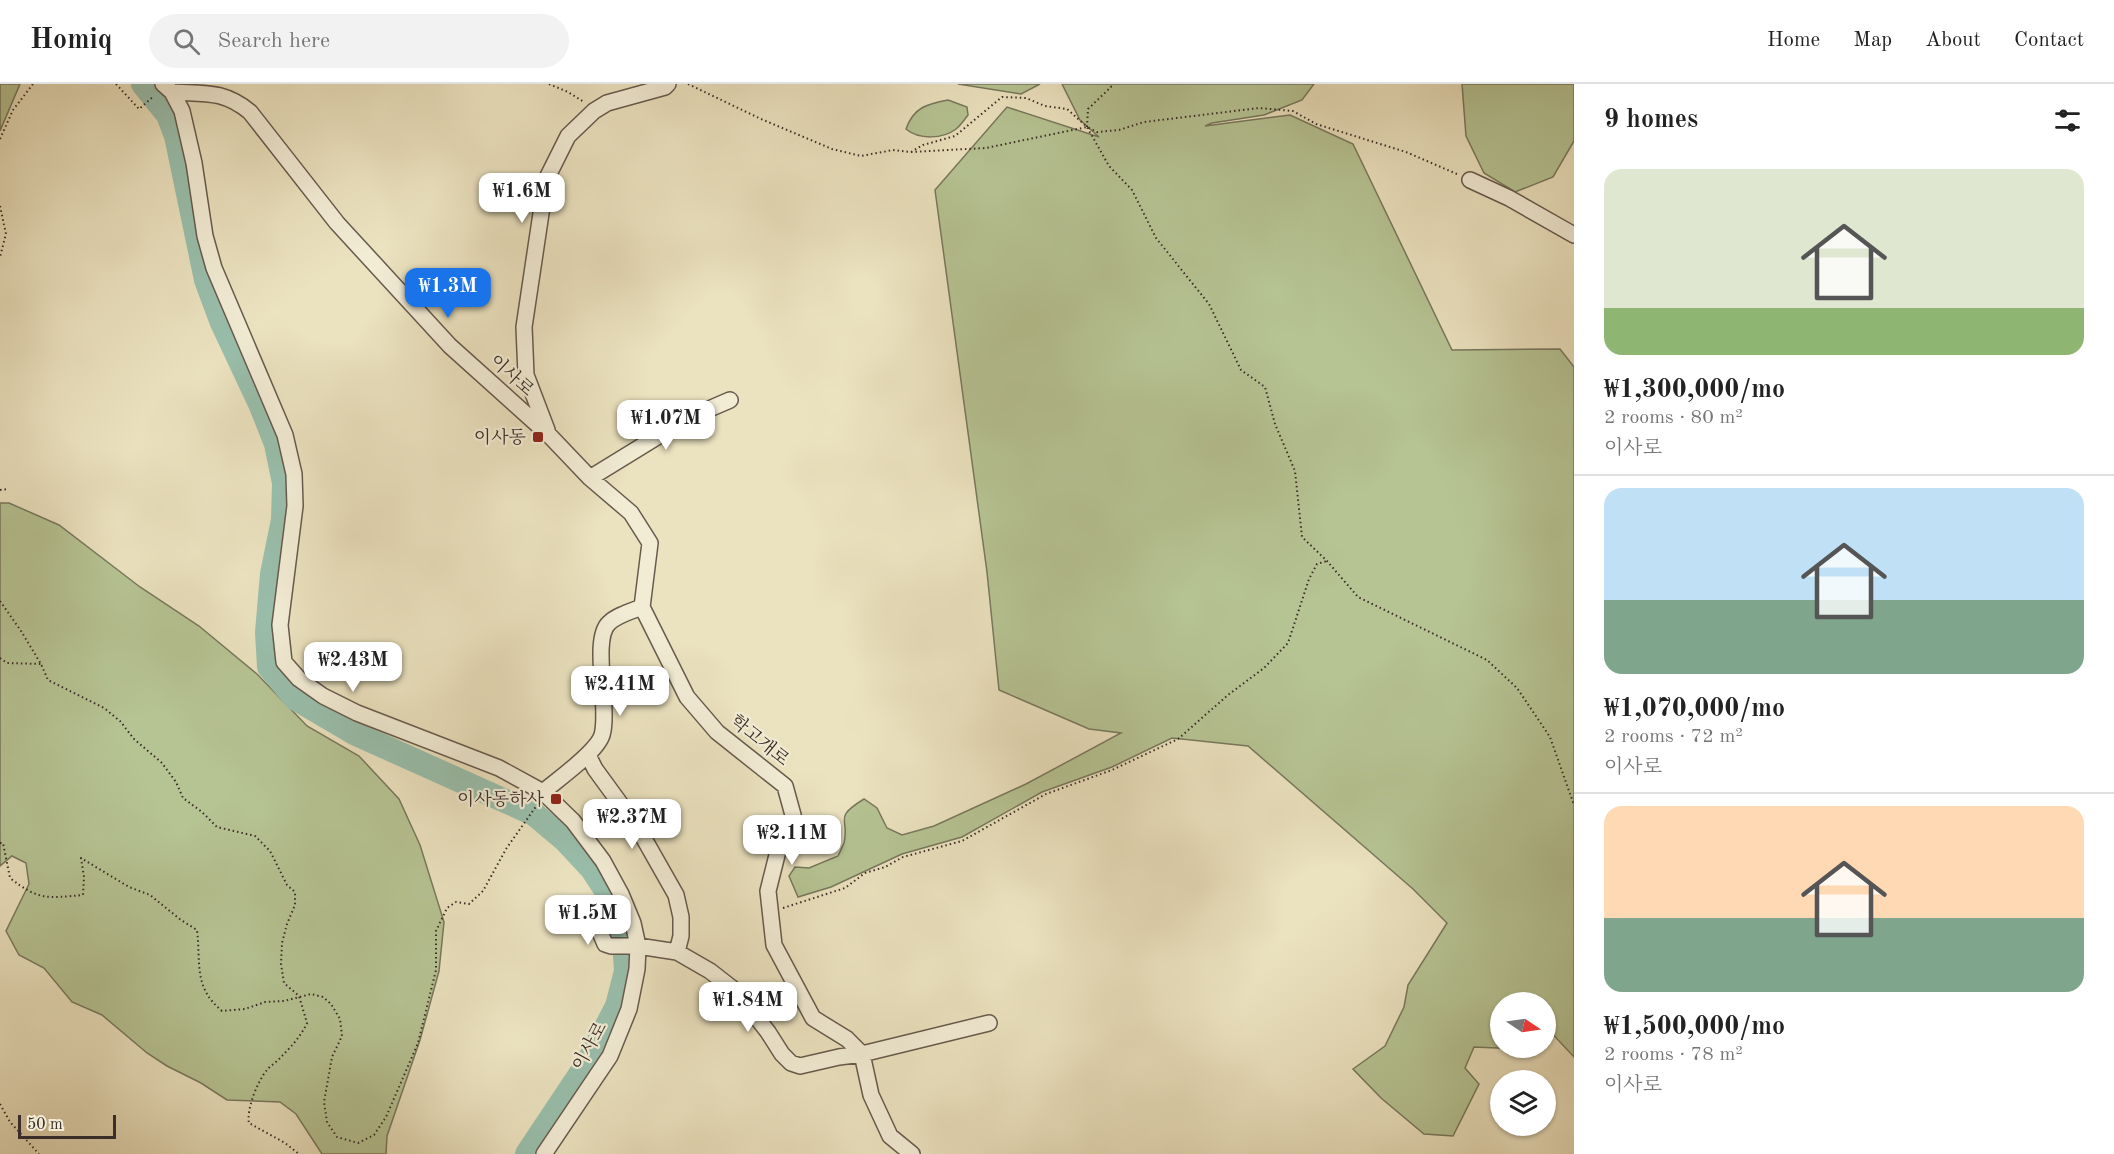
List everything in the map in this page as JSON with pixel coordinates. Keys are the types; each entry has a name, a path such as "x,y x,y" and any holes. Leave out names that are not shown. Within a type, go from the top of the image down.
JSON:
{"street":[{"path":"549,435 526,375 524,327 546,180 568,136 594,111 607,103 665,87 668,84"},
{"name":"이사로","path":"165,89 218,94 236,100 249,112 337,223 450,346 549,435 590,478 631,513 650,543 642,607"},
{"name":"이사로","path":"165,89 182,111 194,163 205,236 214,268 285,435 294,474 295,506 280,625 284,662 298,679 323,696 357,713 499,768 573,821 603,861 621,894 633,923 637,969 629,1009 610,1056 544,1154"},
{"path":"1470,180 1509,198 1574,235"},
{"path":"590,478 686,419 730,400"},
{"path":"540,798 588,755 602,736 604,708 601,636 609,623 642,607"},
{"name":"학고개로","path":"642,607 687,697 717,732 785,786 793,815 778,851 768,891 774,945 813,1018 847,1039 862,1054"},
{"path":"588,755 594,769 638,828 676,895 681,917 681,936 677,952"},
{"path":"594,918 605,944 677,952 710,971 736,992 790,1063 800,1066 862,1054 989,1023"},
{"path":"862,1054 871,1095 890,1136 912,1154"}],"path":[{"path":"0,139 13,110 33,84"},
{"path":"116,84 139,109 165,89"},
{"path":"549,84 568,92 594,111"},
{"path":"688,84 761,119 832,149 861,156 893,150 911,152 986,148 1087,128 1098,132 1119,130 1144,122 1259,108 1293,111 1316,124 1406,152 1470,180"},
{"path":"1087,128 1088,109 1111,87 1110,84"},
{"path":"911,152 923,145 955,136 1002,97 1026,98 1045,106 1067,109 1087,128 1109,166 1132,190 1156,238 1209,304 1240,370 1265,387 1275,424 1295,471 1302,537 1327,561 1358,597 1487,660 1517,688 1550,737 1574,805"},
{"path":"0,206 6,234 0,257"},
{"path":"0,490 8,489"},
{"path":"771,913 845,888 865,873 885,867 903,857 962,840 1046,794 1112,770 1178,739 1228,695 1264,668 1288,642 1309,579 1317,564 1327,561"},
{"path":"0,601 41,664 48,680 104,708 120,721 134,739 162,764 176,782 183,798 217,827 255,836 270,851 287,885 295,892 295,905 282,944 281,964 284,983 299,996 308,1023 299,1038 266,1070 247,1116 249,1123 278,1138 299,1154"},
{"path":"0,658 8,663 41,664"},
{"path":"0,843 3,843 10,878 26,890 46,898 83,894 84,877 81,858 129,887 150,895 197,930 198,972 201,984 209,1001 222,1011 245,1010 265,1002 311,994 322,997 331,1004 340,1019 342,1036 332,1058 324,1102 327,1122 337,1137 358,1143 374,1135 386,1117 418,1043 435,970 436,931 447,908 456,902 469,904 483,891 506,849 540,798"},
{"path":"0,1104 10,1122 39,1154"}],"green space":[{"path":"0,84 20,84 0,131"},
{"path":"958,84 1040,84 1021,94"},
{"path":"1062,84 1314,84 1302,100 1264,115 1205,126 1290,115 1353,144 1452,350 1560,349 1574,367 1574,1057 1556,1038 1556,992 1490,992 1490,1048 1474,1047 1465,1068 1479,1084 1453,1136 1424,1134 1381,1098 1353,1069 1385,1046 1404,1007 1408,985 1447,923 1413,889 1248,746 1172,738 1112,767 1042,792 962,837 902,854 831,887 798,897 789,876 795,867 809,868 838,856 844,843 845,815 864,799 877,808 887,828 902,835 934,826 1026,784 1121,733 1089,729 999,690 987,572 935,190 1007,107 1099,137 1080,120"},
{"path":"1462,84 1574,84 1574,141 1553,177 1515,192 1484,173 1466,136"},
{"path":"948,100 967,107 968,115 956,129 945,135 931,137 917,135 906,129 917,111 934,103"},
{"path":"0,503 9,503 59,525 140,587 199,626 257,674 307,726 359,756 399,799 420,845 444,922 439,971 420,1040 387,1136 386,1154 322,1154 296,1114 280,1102 227,1100 147,1053 102,1015 72,1002 44,968 19,955 6,931 29,884 26,863 12,856 0,866"}],"waterway":[{"path":"143,84 168,115 176,136 206,280 222,323 276,444 284,483 283,520 272,574 267,632 269,667 296,699 354,733 534,814 565,840 592,869 612,900 624,940 626,971 617,1006 587,1064 527,1154"}],"place":[{"name":"이사동","path":"538,437"},
{"name":"이사동하사","path":"556,799"}]}
